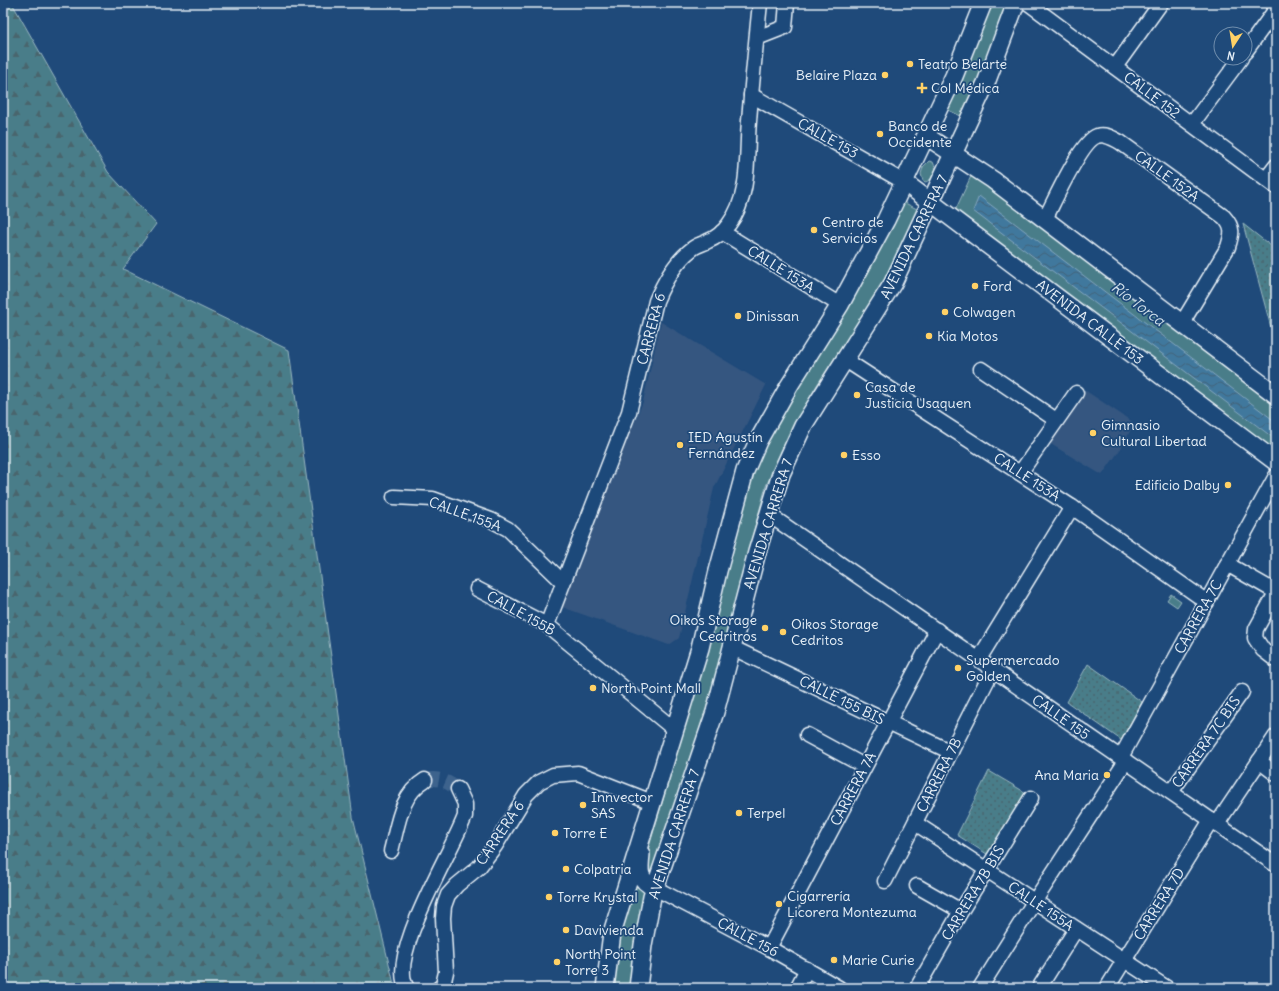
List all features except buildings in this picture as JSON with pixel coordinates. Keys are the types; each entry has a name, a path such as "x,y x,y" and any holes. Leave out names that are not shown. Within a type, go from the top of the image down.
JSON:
{"main road":[{"name":"AVENIDA CARRERA 7","path":"605,988 612,933 700,648 744,472 758,441 789,386 840,305 874,243 954,76 983,3"},
{"name":"AVENIDA CARRERA 7","path":"638,988 645,930 655,888 716,712 768,514 781,474 802,426 893,283 986,84 1016,3"},
{"path":"926,136 993,180 1276,394"},
{"name":"AVENIDA CALLE 153","path":"904,182 1276,462"},
{"path":"646,822 639,869 641,878 646,884 655,888"}],"street":[{"name":"CARRERA 6","path":"547,625 629,412 656,301 663,284 681,259 692,248 710,241 722,232 738,211 744,186 760,3"},
{"path":"757,38 786,27 788,3"},
{"name":"CALLE 152","path":"1028,3 1271,183"},
{"path":"1115,67 1161,3"},
{"path":"1253,41 1276,9"},
{"path":"1192,124 1234,66"},
{"name":"CALLE 153","path":"751,95 904,182"},
{"name":"CALLE 152A","path":"1045,219 1081,151 1089,141 1098,135 1109,136 1120,142 1224,217 1231,225 1231,237 1228,247 1182,323"},
{"path":"1271,183 1276,166"},
{"name":"CALLE 153A","path":"722,232 840,305"},
{"name":"CALLE 153A","path":"844,359 1072,506 1206,602"},
{"path":"981,369 1056,420"},
{"path":"1020,473 1076,393"},
{"name":"CARRERA 7C","path":"980,988 1123,759 1206,602 1276,476"},
{"name":"CALLE 155A","path":"394,497 433,499 491,520 508,529 563,582"},
{"path":"979,659 1072,506"},
{"name":"CALLE 155","path":"768,514 1276,865"},
{"path":"1227,564 1276,593 1256,629 1255,638 1263,650 1276,660"},
{"name":"CALLE 155B","path":"477,589 547,625 675,730"},
{"name":"CARRERA 7A","path":"769,948 937,630"},
{"name":"CALLE 155 BIS","path":"733,648 951,752"},
{"name":"CARRERA 7B","path":"885,881 993,669"},
{"name":"CARRERA 7C BIS","path":"1171,792 1242,692"},
{"path":"807,735 864,766"},
{"name":"CARRERA 7D","path":"1107,988 1214,822 1276,736"},
{"path":"1259,761 1276,774"},
{"name":"CARRERA 6","path":"439,988 443,985 446,972 443,918 444,906 448,895 457,885 479,867 495,846 526,795 539,782 553,775 578,773 652,802"},
{"path":"391,852 406,796 415,785 425,780"},
{"path":"407,988 403,982 404,964 413,931 426,896 465,816 465,804 458,789"},
{"name":"CARRERA 7B BIS","path":"917,988 961,911 1031,798"},
{"name":"CALLE 155A","path":"915,823 1167,988"},
{"path":"917,886 961,911"},
{"name":"CALLE 156","path":"655,888 769,948 840,988"},
{"path":"1039,988 1076,929"},
{"path":"797,988 806,969"}],"shaded area":[{"name":"IED Agustín Fernández","path":"661,322 766,385 714,488 679,638 669,645 562,607 604,493 643,402"},
{"name":"Gimnasio Cultural Libertad","path":"1086,391 1134,423 1122,447 1102,475 1049,443"}],"green space":[{"path":"3,3 12,3 108,172 156,224 123,269 289,350 353,817 395,988 3,988"},
{"path":"990,3 1006,3 982,72 963,117 948,110 983,27"},
{"path":"929,161 933,162 936,169 931,179 926,182 923,181 921,174 923,167"},
{"path":"972,174 1276,404 1276,456 955,211"},
{"path":"903,202 919,210 879,290 817,385 791,431 766,486 706,710 650,877 644,864 699,677 749,480 774,427 867,275"},
{"path":"1243,224 1276,250 1276,346"},
{"path":"1171,594 1181,601 1177,607 1167,600"},
{"path":"1088,664 1142,702 1121,740 1067,702"},
{"path":"989,771 1028,794 990,856 957,835"},
{"path":"633,878 646,893 635,940 630,988 613,988 618,943"}],"water":[{"path":"979,196 1276,422 1276,440 973,211"}],"tunnel":[{"path":"425,780 442,780 458,789"}],"place":[{"name":"Teatro Belarte","path":"910,64"},
{"name":"Belaire Plaza","path":"885,75"},
{"name":"Col Médica","path":"922,88"},
{"name":"Banco de Occidente","path":"880,134"},
{"name":"Centro de Servicios","path":"814,230"},
{"name":"Ford","path":"975,286"},
{"name":"Colwagen","path":"945,312"},
{"name":"Dinissan","path":"738,316"},
{"name":"Kia Motos","path":"929,336"},
{"name":"Casa de Justicia Usaquen","path":"857,395"},
{"name":"Gimnasio Cultural Libertad","path":"1093,433"},
{"name":"IED Agustín Fernández","path":"680,445"},
{"name":"Esso","path":"844,455"},
{"name":"Edificio Dalby","path":"1228,485"},
{"name":"Oikos Storage Cedritros","path":"765,628"},
{"name":"Oikos Storage Cedritos","path":"783,632"},
{"name":"Supermercado Golden","path":"958,668"},
{"name":"North Point Mall","path":"593,688"},
{"name":"Ana Maria","path":"1107,775"},
{"name":"Innvector SAS","path":"583,805"},
{"name":"Terpel","path":"739,813"},
{"name":"Torre E","path":"555,833"},
{"name":"Colpatria","path":"566,869"},
{"name":"Torre Krystal","path":"549,897"},
{"name":"Cigarrería Licorera Montezuma","path":"779,904"},
{"name":"Davivienda","path":"566,930"},
{"name":"Marie Curie","path":"834,960"},
{"name":"North Point Torre 3","path":"557,962"}],"water label":[{"name":"Río Torca","path":"1138,304"}]}
